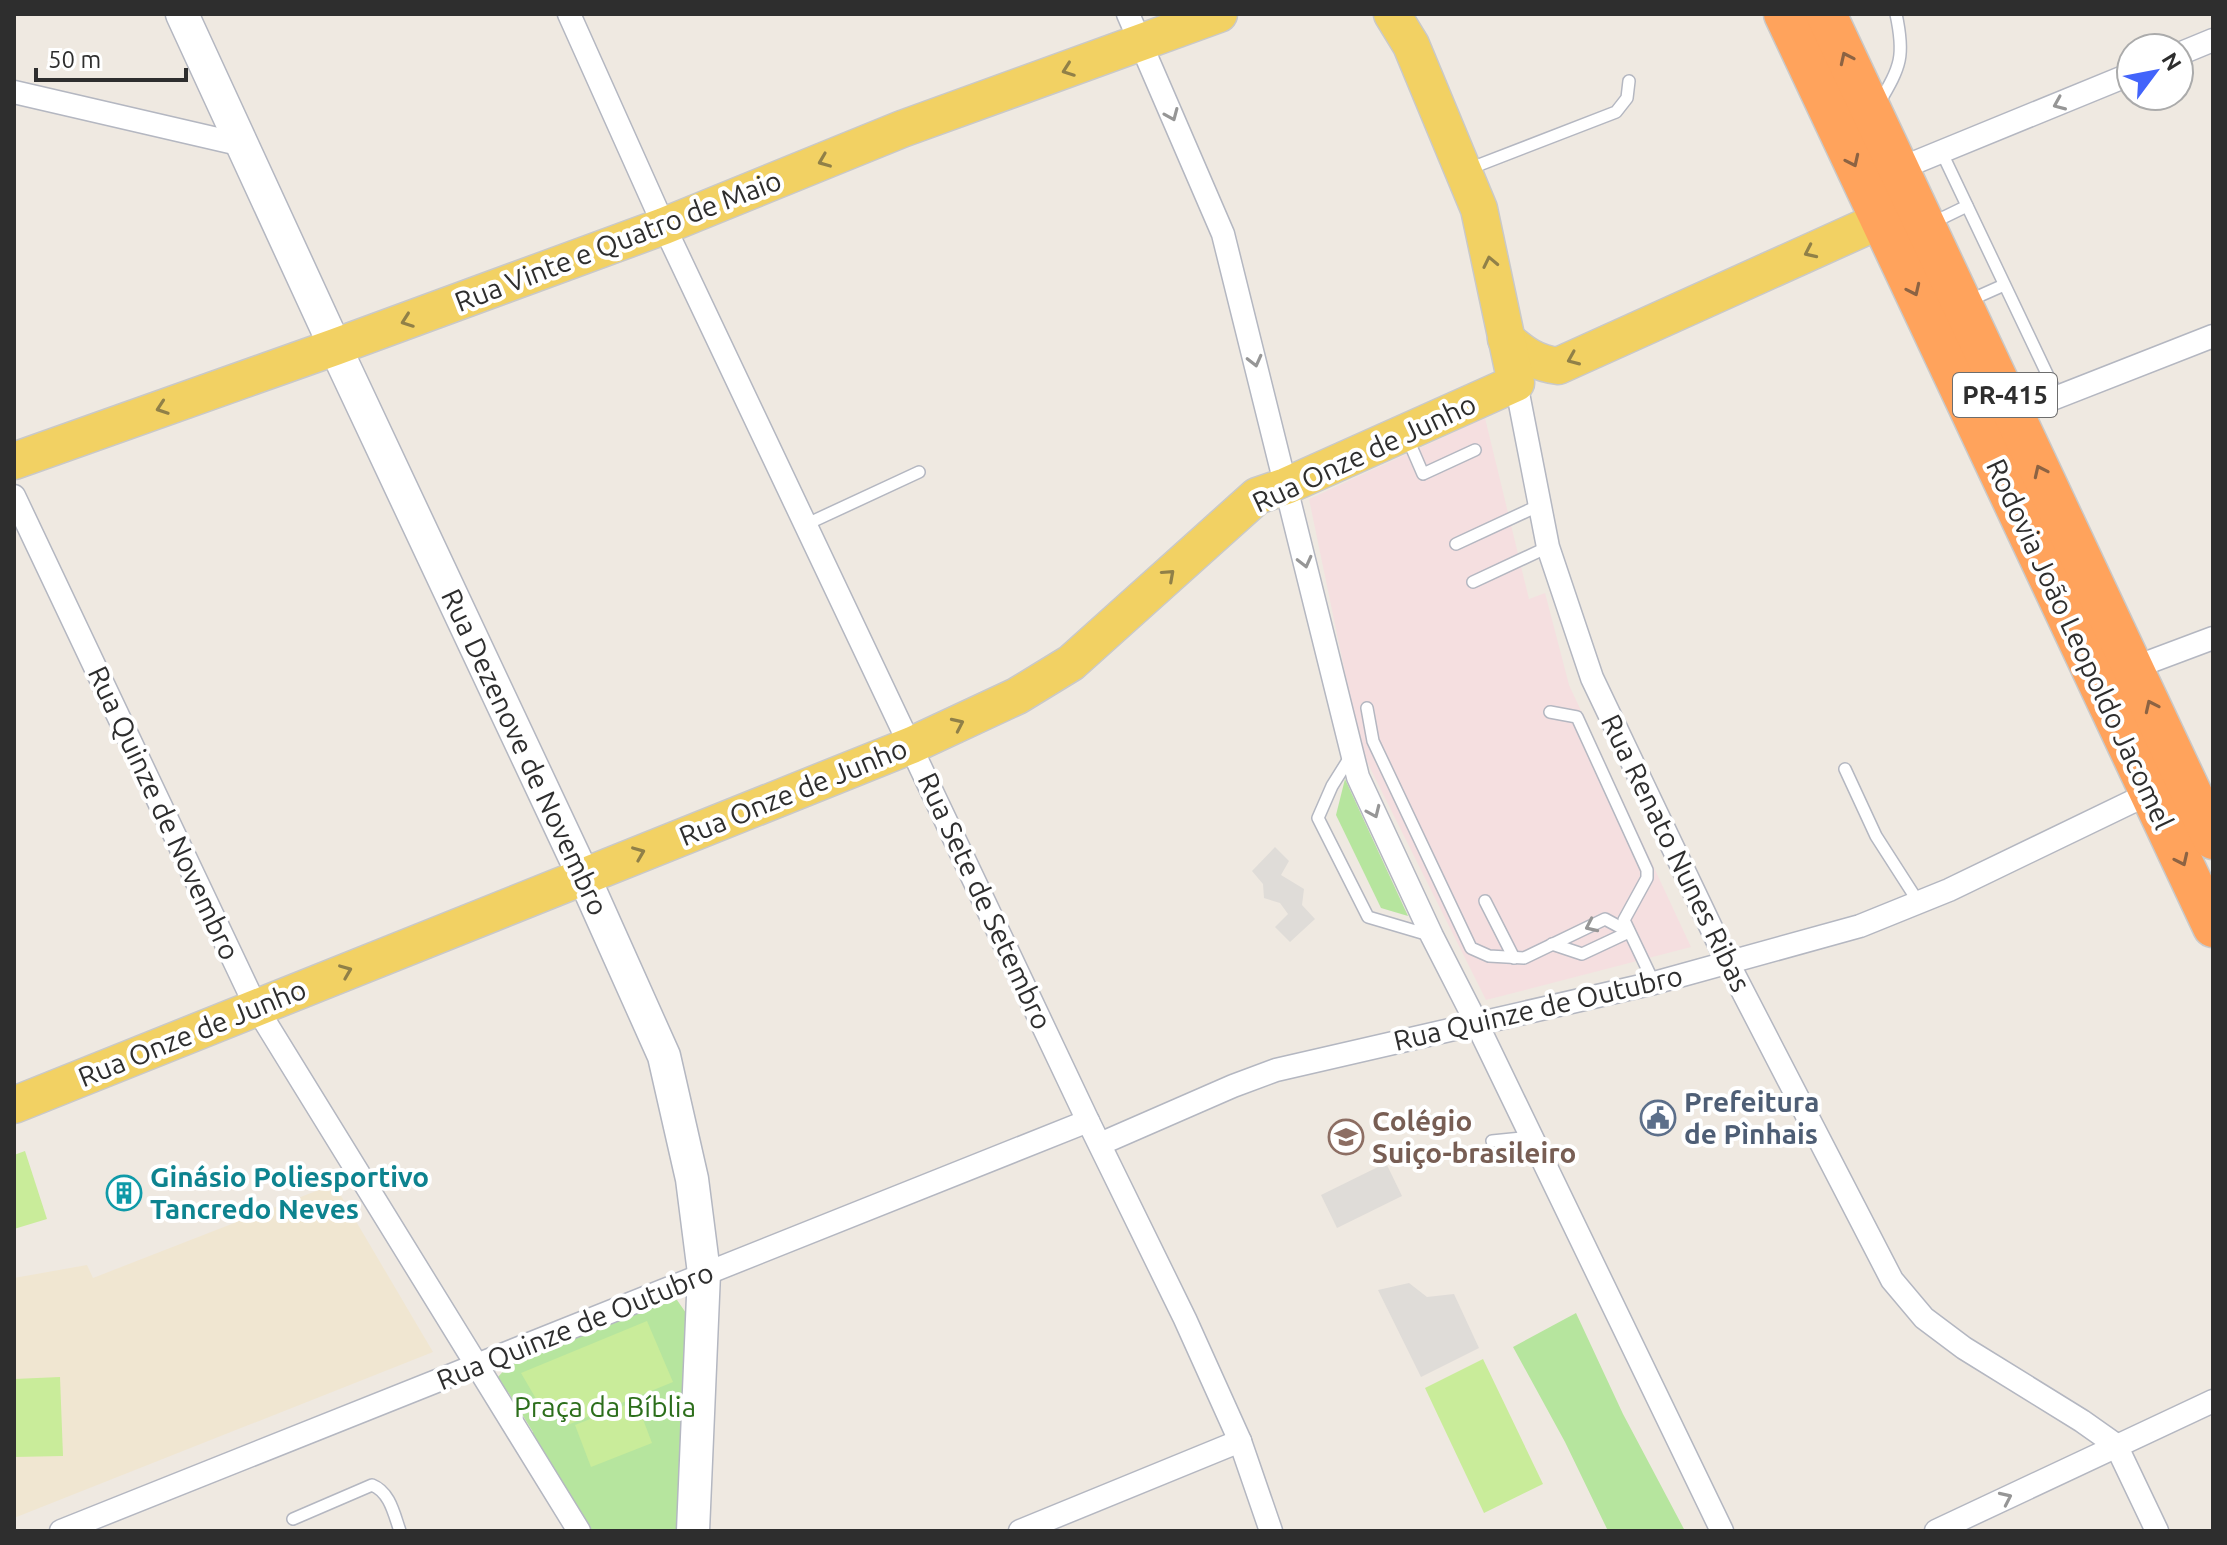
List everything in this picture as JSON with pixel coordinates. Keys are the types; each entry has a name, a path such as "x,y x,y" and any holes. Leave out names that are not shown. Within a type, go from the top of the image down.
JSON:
{"highway":[{"name":"Rodovia João Leopoldo Jacomel","path":"1784,14 1881,220 2167,785 2213,839"},
{"name":"Rodovia João Leopoldo Jacomel","path":"1826,14 2133,668 2213,927"}],"main road":[{"name":"Rua Vinte e Quatro de Maio","path":"14,461 664,226 902,129 1134,29 1219,14"},
{"name":"Rua Renato Nunes Ribas","path":"1392,14 1412,29 1479,209 1516,383"},
{"path":"1506,339 1524,355 1541,364 1558,366 1881,220"},
{"name":"Rua Onze de Junho","path":"14,1105 912,745 1017,696 1071,663 1257,496 1286,486 1516,383"}],"street":[{"name":"Rua Dezenove de Novembro","path":"182,14 583,875 664,1056 692,1179 704,1273 693,1531"},
{"name":"Rua Sete de Setembro","path":"569,14 664,226 1185,1319 1240,1441 1271,1531"},
{"path":"1134,29 1223,234 1358,777 1432,936 1722,1531"},
{"path":"1899,169 2115,81"},
{"path":"14,92 243,145"},
{"path":"2014,414 2213,336"},
{"name":"Rua Renato Nunes Ribas","path":"1516,383 1548,547 1592,678 1727,961 1892,1280 1924,1318 1964,1348 2069,1412 2116,1445 2157,1531"},
{"name":"Rua Quinze de Novembro","path":"14,496 256,1007 579,1531"},
{"path":"2133,668 2213,638"},
{"name":"Rua Quinze de Outubro","path":"1100,1144 1276,1070 1654,983 1860,926 1919,903 2167,785"},
{"name":"Rua Quinze de Outubro","path":"61,1531 1088,1121"},
{"path":"1936,1531 2213,1401"},
{"path":"1020,1531 1240,1441"}],"lane":[{"path":"1873,114 1899,70 1902,41 1896,14"},
{"path":"1465,171 1616,112 1627,98 1629,81"},
{"path":"1942,153 2058,397"},
{"path":"1925,226 1967,206"},
{"path":"1962,304 2004,285"},
{"path":"1405,433 1423,474 1475,450"},
{"path":"807,524 919,472"},
{"path":"1456,544 1540,505"},
{"path":"1473,582 1548,547"},
{"path":"1367,708 1373,741 1471,948 1489,956 1524,958 1605,919 1629,932"},
{"path":"1550,712 1577,717 1647,870 1647,878 1624,920 1654,983"},
{"path":"1353,754 1332,786 1318,818 1368,917 1432,936"},
{"path":"1845,769 1876,836 1919,903"},
{"path":"1485,901 1514,958"},
{"path":"1552,944 1582,954 1629,932"},
{"path":"1492,1141 1531,1137"},
{"path":"293,1519 372,1485 381,1488 389,1501 400,1531"}],"shaded area":[{"path":"1485,418 1529,599 1545,593 1569,685 1691,947 1486,1000 1361,750 1309,499"},
{"path":"1275,847 1289,861 1281,875 1304,889 1302,905 1315,919 1290,942 1275,927 1288,914 1280,903 1264,898 1263,884 1252,871"},
{"path":"1386,1163 1402,1196 1337,1228 1321,1195"},
{"path":"334,1184 433,1352 14,1518 14,1278 87,1265 93,1278"},
{"path":"1409,1283 1427,1297 1454,1294 1479,1348 1421,1377 1378,1290"}],"green space":[{"path":"1345,779 1408,916 1381,908 1336,815"},
{"path":"25,1151 47,1219 14,1229 14,1155"},
{"name":"Praça da Bíblia","path":"666,1299 677,1300 686,1313 677,1531 592,1531 574,1502 566,1500 561,1492 563,1483 543,1451 535,1450 529,1441 533,1432 508,1392 500,1391 498,1377 509,1365"},
{"path":"1576,1313 1623,1414 1685,1531 1608,1531 1565,1442 1513,1347"},
{"path":"647,1321 673,1382 565,1426 560,1418 549,1421 521,1373"},
{"path":"1483,1359 1543,1484 1484,1513 1425,1388"},
{"path":"60,1377 63,1456 14,1457 14,1379"},
{"path":"636,1401 652,1443 591,1467 575,1425"}],"place":[{"name":"Prefeitura de Pìnhais","path":"1658,1118"},
{"name":"Colégio Suiço-brasileiro","path":"1346,1137"},
{"name":"Ginásio Poliesportivo Tancredo Neves","path":"124,1193"}]}
